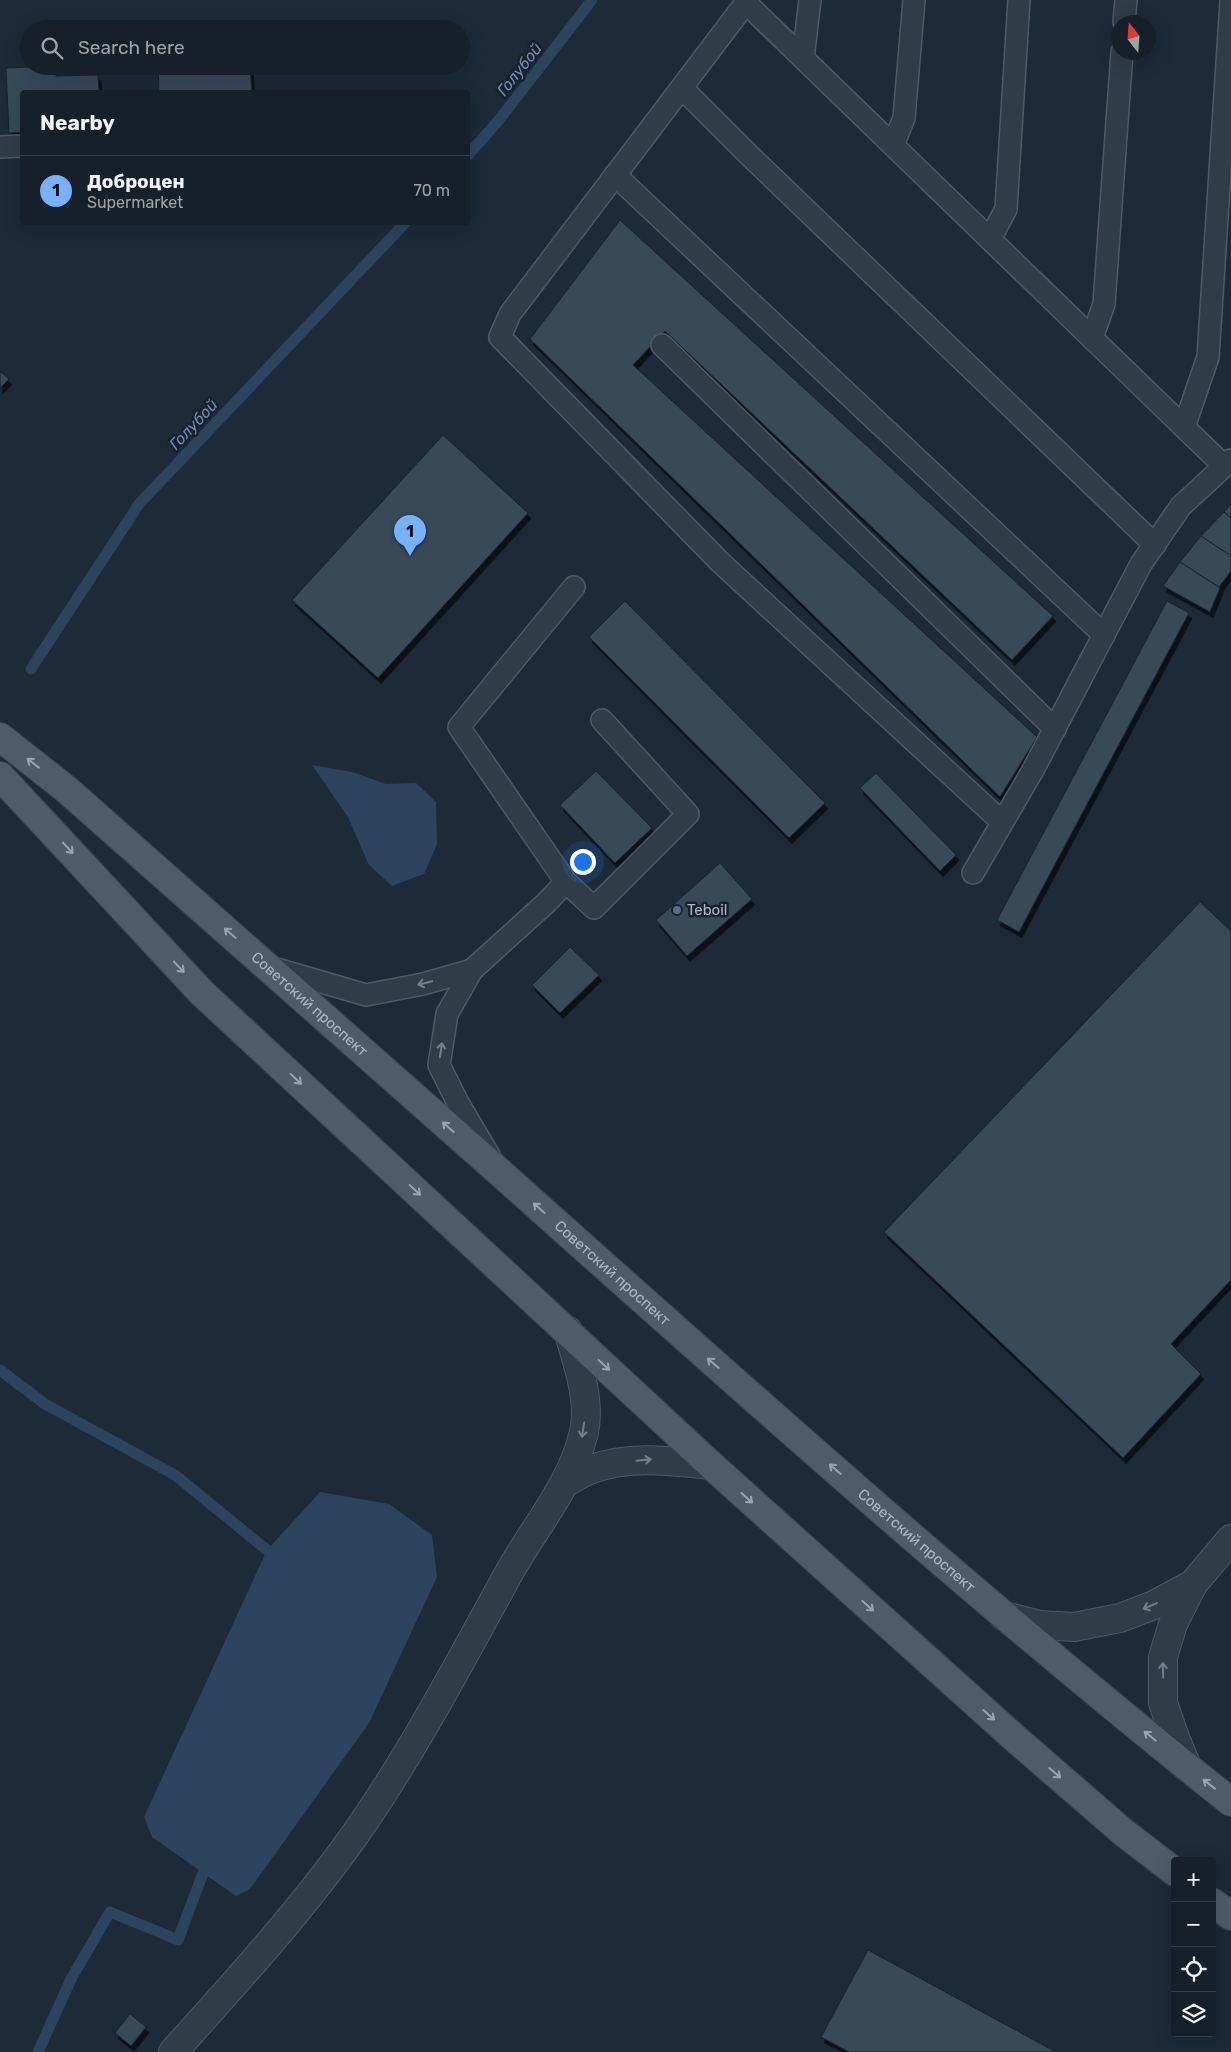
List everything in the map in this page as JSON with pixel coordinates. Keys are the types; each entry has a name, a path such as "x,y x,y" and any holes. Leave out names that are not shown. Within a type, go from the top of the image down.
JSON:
{"main road":[{"name":"Советский проспект","path":"0,737 66,789 498,1170 664,1321 1004,1616 1231,1802"},
{"path":"0,776 202,993 711,1465 1018,1741 1123,1832 1171,1869"},
{"path":"1216,1905 1231,1916"}],"street":[{"path":"174,2052 269,1944 354,1836 422,1730 520,1553 565,1483 578,1455 585,1429 585,1400 580,1369 568,1331"},
{"path":"565,1483 592,1469 619,1463 654,1459 711,1465"},
{"path":"1187,1767 1163,1703 1163,1658 1173,1624 1193,1584 1231,1539"},
{"path":"1004,1616 1040,1625 1074,1628 1120,1618 1154,1605 1193,1584"}],"lane":[{"path":"803,58 810,0"},
{"path":"893,145 904,118 914,0"},
{"path":"990,239 1006,209 1019,0"},
{"path":"1125,15 1126,0"},
{"path":"1184,427 1208,357 1231,0"},
{"path":"973,873 1055,730 1141,564 1181,506 1228,463 1184,427 803,58 747,1 510,314 500,337 720,562 1002,822"},
{"path":"1092,338 1104,304 1121,60"},
{"path":"682,88 757,163 1155,544"},
{"path":"0,147 20,146"},
{"path":"615,175 1104,635"},
{"path":"662,345 1055,730"},
{"path":"574,587 459,727 566,882 594,908 688,814 602,720"},
{"path":"498,1170 457,1102 439,1065 447,1014 472,970 546,903 566,882"},
{"path":"266,966 366,995 423,984 472,970"}],"water":[{"path":"312,765 352,772 386,784 416,783 436,802 437,844 424,874 392,886 369,865 348,817"},
{"path":"320,1492 389,1504 432,1535 437,1577 369,1723 250,1889 236,1896 152,1837 144,1817 267,1550"}],"building":[{"path":"20,67 20,75 98,75 99,90 20,90 20,132 9,133 6,68"},
{"path":"158,75 251,75 252,90 159,90"},
{"path":"620,220 1053,616 1012,660 665,331 633,365 1037,737 1000,797 530,339"},
{"path":"0,371 9,379 0,388"},
{"path":"443,435 528,513 378,678 292,600"},
{"path":"1231,504 1231,518 1224,512"},
{"path":"1224,512 1231,518 1231,556 1201,536"},
{"path":"1201,536 1231,556 1231,571 1219,587 1180,562"},
{"path":"1180,562 1220,588 1210,612 1163,586"},
{"path":"625,601 825,803 789,838 589,637"},
{"path":"1167,601 1189,613 1019,932 997,920"},
{"path":"596,771 652,828 615,863 560,805"},
{"path":"876,773 956,855 940,871 860,788"},
{"path":"720,863 752,899 687,956 656,920"},
{"path":"1200,902 1231,931 1231,1280 1171,1344 1201,1374 1123,1458 884,1232"},
{"path":"570,947 599,975 560,1013 532,985"},
{"path":"868,1950 1056,2052 849,2052 821,2037"},
{"path":"130,2014 146,2027 131,2046 115,2033"}],"waterway":[{"name":"Голубой","path":"470,153 499,120 592,0"},
{"name":"Голубой","path":"31,669 139,504 403,225"},
{"path":"0,1370 45,1404 175,1475 267,1550"},
{"path":"38,2052 72,1977 110,1912 178,1940 203,1873"}],"place":[{"name":"Доброцен","path":"410,556"},
{"name":"Teboil","path":"677,910"}]}
